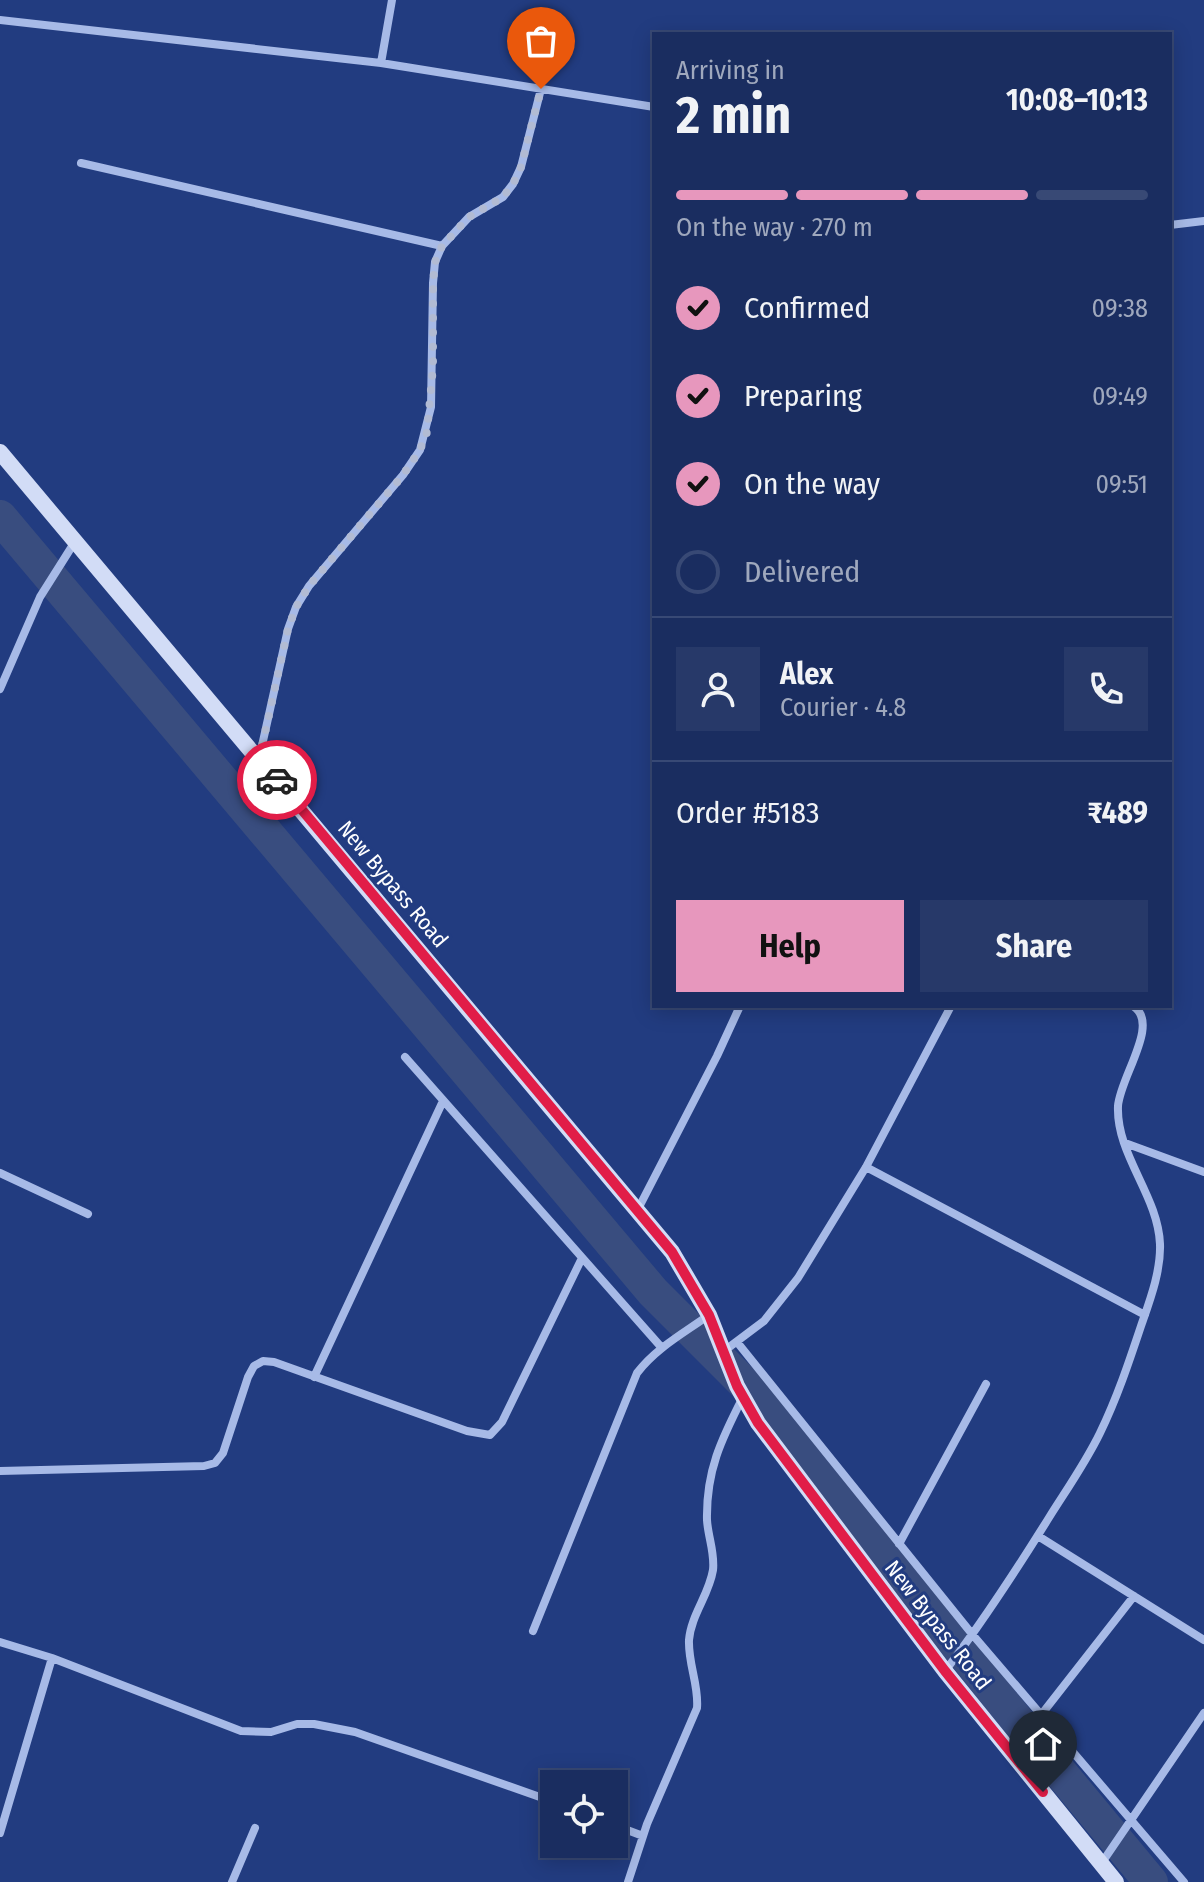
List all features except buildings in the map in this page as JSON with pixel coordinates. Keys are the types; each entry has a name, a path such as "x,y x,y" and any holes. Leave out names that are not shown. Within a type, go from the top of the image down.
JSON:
{"main road":[{"name":"New Bypass Road","path":"0,452 672,1252 730,1351 740,1391 758,1423 1106,1857 1116,1882"}],"street":[{"path":"381,63 392,0"},
{"path":"0,20 381,63 652,107"},
{"path":"259,760 288,629 296,607 309,586 403,475 424,441 431,407 435,262 442,246 469,217 503,197 513,184 521,167 541,89"},
{"path":"81,163 442,246"},
{"path":"1172,225 1204,221"},
{"path":"0,689 40,597 76,540"},
{"path":"637,1211 739,1008"},
{"path":"950,1008 866,1167 779,1304 730,1351 899,1544 970,1638 1041,1715 1184,1882"},
{"path":"950,1665 1038,1536 1098,1437 1121,1386 1145,1315 1159,1260 1160,1241 1157,1223 1120,1130 1118,1106 1122,1086 1144,1033 1145,1020 1136,1008"},
{"path":"405,1057 662,1348"},
{"path":"314,1377 443,1101"},
{"path":"1125,1143 1204,1172"},
{"path":"866,1167 1145,1315"},
{"path":"0,1173 88,1214"},
{"path":"0,1471 204,1466 215,1463 223,1453 248,1377 254,1366 263,1361 274,1362 467,1431 490,1435 502,1422 582,1258"},
{"path":"533,1631 628,1391 647,1360 709,1315"},
{"path":"899,1544 986,1384"},
{"path":"628,1882 643,1836 697,1708 698,1695 689,1641 691,1626 713,1570 707,1527 708,1490 717,1452 740,1391"},
{"path":"1038,1536 1204,1640"},
{"path":"1041,1715 1134,1596"},
{"path":"0,1642 52,1658 241,1731 271,1732 297,1724 314,1724 355,1732 540,1797"},
{"path":"0,1833 52,1658"},
{"path":"1106,1857 1204,1713"},
{"path":"232,1882 255,1828"},
{"path":"628,1830 643,1836"}],"waterway":[{"path":"0,517 653,1292 758,1397 1151,1882"}],"way so far":[{"path":"277,780 259,760 288,629 296,607 309,586 403,475 420,450 431,407 435,262 453,232 469,217 503,197 513,184 521,167 541,89"}],"route":[{"path":"277,780 672,1252 709,1315 737,1386 758,1423 945,1671 1043,1792"}]}
